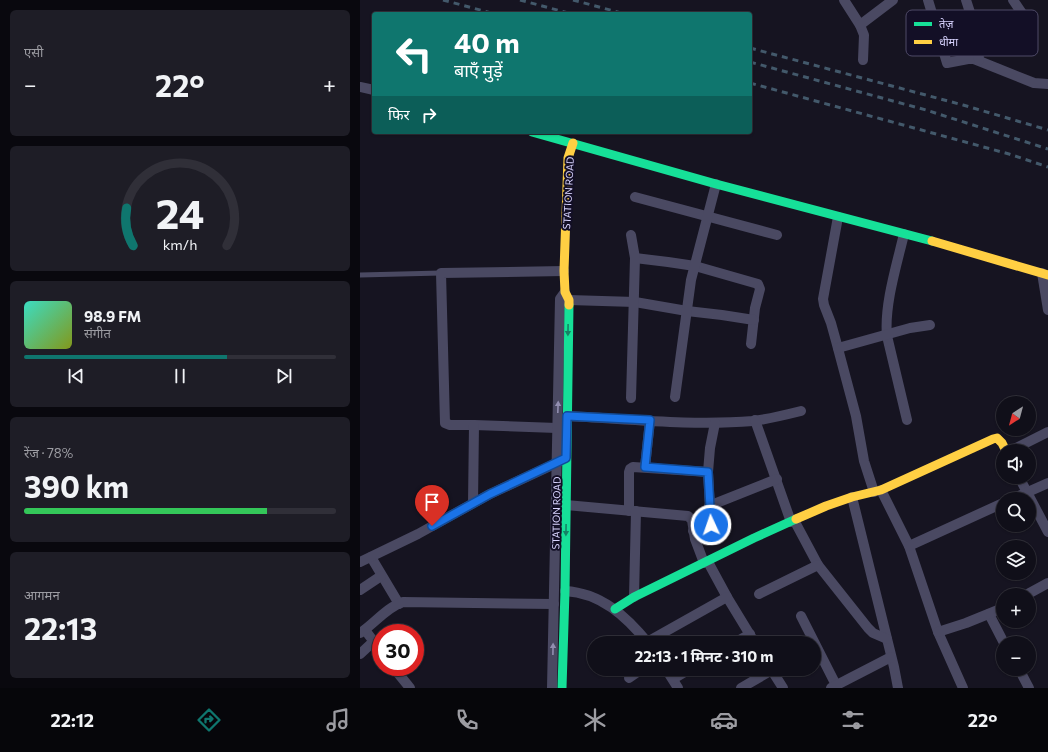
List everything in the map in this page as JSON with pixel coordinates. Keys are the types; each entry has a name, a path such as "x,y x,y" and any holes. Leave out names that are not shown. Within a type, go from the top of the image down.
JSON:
{"street":[{"path":"844,0 860,25 864,36 863,60"},
{"path":"860,25 893,0"},
{"path":"928,0 931,10"},
{"path":"966,0 969,10"},
{"path":"1013,0 1020,10"},
{"path":"944,56 946,62 949,63 968,59 979,60 1034,83 1048,84"},
{"path":"979,56 979,60"},
{"path":"360,87 372,90"},
{"path":"539,134 1045,274 1048,310"},
{"name":"STATION ROAD","path":"562,688 565,591 567,416 567,296 564,271 568,158 573,143"},
{"path":"675,397 694,266 716,184"},
{"path":"635,197 777,235"},
{"path":"838,217 824,305 831,323 856,416 864,461 877,491 909,546 938,632 963,688"},
{"path":"904,234 887,315 887,336 907,420"},
{"path":"631,235 635,258 631,398"},
{"path":"635,258 694,266 758,284 760,288 751,344"},
{"path":"558,428 450,425 445,422 441,273 564,271"},
{"path":"567,296 634,302 754,320"},
{"name":"STATION ROAD","path":"552,688 560,299 567,296"},
{"path":"838,348 887,336 910,328 930,325"},
{"path":"567,416 715,423 755,420 801,411"},
{"path":"645,467 650,420"},
{"path":"755,420 793,521 818,564 868,628 873,633 887,639"},
{"path":"693,531 706,529 709,527 711,520 708,472 710,448 715,423"},
{"path":"473,503 474,425"},
{"path":"1024,444 1048,432"},
{"path":"615,609 634,597 754,538 826,506 852,497 877,491 994,439 997,438 1002,444"},
{"path":"360,562 418,534 473,503 566,458"},
{"path":"634,597 633,511 630,469 645,467 708,472"},
{"path":"710,506 776,479"},
{"path":"1023,484 1027,492 1048,483"},
{"path":"852,497 898,688"},
{"path":"566,505 688,516 692,520 694,539 706,562 750,634 746,636"},
{"path":"909,546 996,506"},
{"path":"1036,509 1048,532"},
{"path":"371,557 399,604"},
{"path":"760,594 818,564"},
{"path":"360,590 381,576"},
{"path":"1036,590 1048,583"},
{"path":"565,591 577,591 594,597 615,609 641,636"},
{"path":"658,636 727,597"},
{"path":"372,640 362,632 399,604 408,602 554,604"},
{"path":"938,632 996,611"},
{"path":"988,614 1000,636"},
{"path":"801,616 833,687 891,657"},
{"path":"360,654 372,644"},
{"path":"400,676 410,688"},
{"path":"676,684 683,676"},
{"path":"741,688 761,676"},
{"path":"776,676 783,688"},
{"path":"1022,676 1029,688"}],"lane":[{"path":"360,275 441,273"}],"railway":[{"path":"443,0 488,12"},
{"path":"520,0 565,12"},
{"path":"573,0 618,12"},
{"path":"752,49 963,105 1048,130"},
{"path":"752,63 926,110 1048,149"},
{"path":"752,84 1009,154 1048,167"}],"traffic: fast":[{"path":"539,134 716,184 932,241"},
{"path":"562,688 565,591 569,305"},
{"path":"615,609 634,597 796,519"}],"traffic: slow":[{"path":"569,305 569,300 565,292 564,271 568,158 573,143"},
{"path":"932,241 1048,275"},
{"path":"796,519 852,497 881,490 993,439 997,438 1002,444"}],"route":[{"path":"432,526 490,494 566,458 567,416 650,420 645,467 708,472 711,525"}]}
